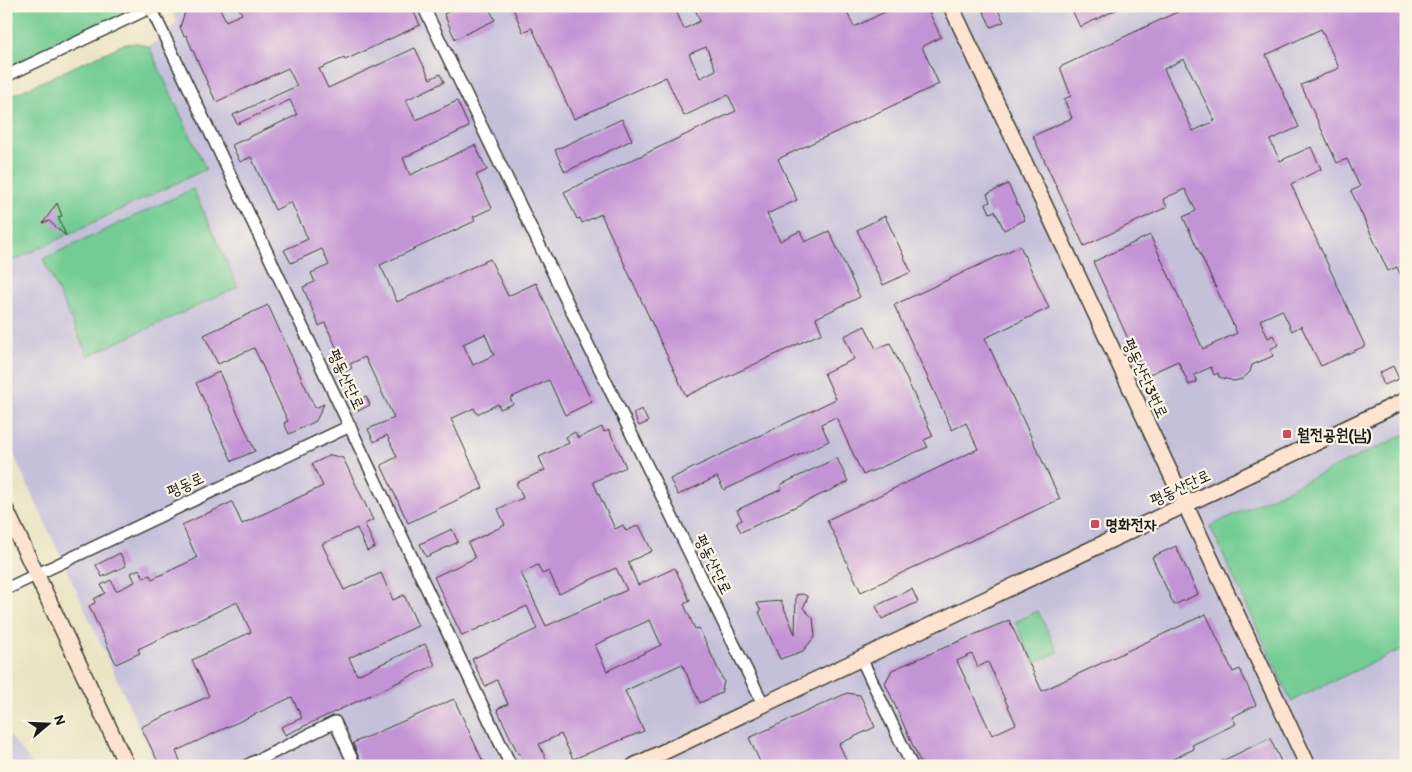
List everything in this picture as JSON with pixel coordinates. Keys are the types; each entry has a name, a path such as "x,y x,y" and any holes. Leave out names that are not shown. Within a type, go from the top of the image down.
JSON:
{"street":[{"name":"평동산단로","path":"423,6 764,706"},
{"name":"평동산단3번로","path":"951,6 1308,766"},
{"name":"평동산단로","path":"152,7 511,766"},
{"path":"6,76 152,7"},
{"name":"평동산단로","path":"634,766 862,660 1186,503 1406,400"},
{"name":"평동로","path":"6,589 350,426"},
{"path":"6,510 127,766"},
{"path":"862,660 912,766"},
{"path":"246,766 335,722 356,766"}],"shaded area":[{"path":"169,6 1406,6 1406,766 157,766 6,438 6,264 206,169 149,47 177,23"},
{"path":"6,731 34,766 6,766"}],"green space":[{"path":"6,6 132,6 131,12 6,69"},
{"path":"138,43 149,47 206,169 6,264 6,98 124,44"},
{"path":"193,189 238,287 88,356 43,259"},
{"path":"1406,434 1406,647 1291,701 1210,526"},
{"path":"1038,611 1058,652 1034,663 1015,622"}],"building":[{"path":"197,6 219,6 226,21 242,14 238,6 411,6 420,25 345,60 344,58 319,69 328,88 415,48 430,79 440,74 444,82 406,100 416,120 457,101 469,127 403,158 410,175 475,145 487,170 476,175 492,208 473,217 475,221 380,265 397,302 490,259 508,296 536,283 592,402 565,415 549,380 510,398 513,404 500,409 498,404 477,414 474,408 451,419 483,488 408,523 381,465 397,457 387,435 374,442 368,429 394,418 365,357 350,364 352,368 342,373 338,364 343,362 325,323 319,326 303,287 315,282 311,273 329,265 322,249 291,263 284,250 308,239 291,202 275,210 251,157 240,162 232,145 297,115 290,100 237,124 233,115 297,86 288,68 216,102 186,35 184,36 180,27 185,12","holes":["485,334 494,355 473,365 463,344"]},
{"path":"461,6 488,6 495,20 455,39 444,14"},
{"path":"512,6 674,6 684,29 700,21 694,6 844,6 854,27 891,9 890,6 922,6 925,12 928,10 941,37 922,47 939,84 778,159 797,200 767,214 780,241 800,231 805,242 829,231 860,297 816,318 822,333 686,396 601,214 582,223 580,218 577,219 564,192 736,111 728,95 684,116 666,77 574,119 532,28 523,32","holes":["706,47 716,70 700,78 689,54"]},
{"path":"981,6 996,6 1004,22 991,27"},
{"path":"1070,6 1124,6 1080,27"},
{"path":"1190,6 1406,6 1406,287 1397,267 1388,271 1351,191 1360,187 1347,159 1337,163 1301,85 1339,68 1321,29 1266,55 1299,127 1270,140 1280,161 1311,147 1321,169 1291,184 1365,346 1321,366 1301,326 1292,331 1282,310 1260,320 1268,338 1273,335 1278,345 1270,349 1273,356 1252,365 1250,372 1242,379 1234,381 1219,377 1218,373 1214,375 1211,367 1194,375 1197,382 1189,385 1178,361 1145,376 1093,262 1150,235 1203,349 1237,333 1183,217 1196,211 1185,189 1163,199 1167,207 1084,246 1033,136 1072,118 1064,99 1071,96 1060,67","holes":["1184,59 1215,121 1193,131 1164,69"]},
{"path":"622,119 632,140 565,172 555,150"},
{"path":"1008,184 1025,220 1004,230 995,211 990,213 986,204 990,202 987,194"},
{"path":"57,203 62,216 58,217 66,236 49,221 43,223"},
{"path":"885,216 911,272 883,285 857,230"},
{"path":"1020,246 1049,308 985,338 1060,499 861,592 827,520 978,449 966,423 952,430 894,305"},
{"path":"268,305 315,408 324,404 316,421 289,434 284,423 288,421 254,348 218,364 204,335"},
{"path":"865,326 876,349 890,343 933,436 924,440 928,447 863,475 836,417 821,424 829,441 724,490 717,477 678,495 670,479 836,399 824,373 854,359 844,336"},
{"path":"1393,366 1399,379 1384,385 1379,373"},
{"path":"219,372 255,451 232,461 196,383"},
{"path":"366,396 370,405 358,411 354,402"},
{"path":"642,409 648,422 639,426 633,413"},
{"path":"602,427 604,432 609,430 626,467 593,482 615,529 623,525 626,531 639,525 652,551 628,562 638,585 675,568 690,601 684,604 695,629 699,628 724,682 721,693 700,703 682,664 625,691 644,731 573,759 561,734 539,744 549,766 526,766 520,753 518,754 497,709 508,704 497,680 485,686 472,659 537,629 527,606 462,636 434,577 475,558 468,543 505,525 498,509 523,498 516,483 545,470 539,457 569,443 566,437 575,432 578,438","holes":["538,565 542,574 549,571 559,594 616,568 627,590 546,626 521,573","650,620 661,645 607,671 595,645"]},
{"path":"331,455 343,458 373,520 365,524 375,547 367,551 357,528 322,544 344,590 381,573 393,600 404,595 418,626 349,658 357,675 425,644 435,665 285,735 281,727 302,718 292,697 176,751 182,766 160,766 141,727 209,696 192,660 251,632 237,602 138,649 140,653 116,664 89,606 95,603 94,599 105,593 101,585 111,580 116,591 135,582 131,573 139,569 144,578 150,575 152,579 197,558 182,525 232,502 242,524 323,486 312,464"},
{"path":"837,458 848,482 741,532 736,523 742,520 737,510 782,489 780,485"},
{"path":"452,529 458,542 426,557 420,544"},
{"path":"1176,546 1198,594 1174,605 1152,557"},
{"path":"120,553 126,566 102,577 96,565"},
{"path":"912,589 918,602 882,619 876,606"},
{"path":"803,594 808,597 803,608 813,618 815,636 803,651 780,659 759,612 761,611 757,603 781,601 795,634 796,595"},
{"path":"1206,614 1233,672 1240,669 1256,705 1232,717 1236,724 1192,745 1194,749 1158,766 922,766 885,683 892,670 1009,620 1042,691","holes":["972,654 978,667 988,662 1016,724 992,735 957,661"]},
{"path":"847,693 860,695 875,727 839,744 849,766 762,766 749,738"},
{"path":"454,699 485,766 362,766 353,743"},
{"path":"1270,738 1283,766 1212,766"}],"place":[{"name":"월전공원(남)","path":"1287,434"},
{"name":"명화전자","path":"1095,524"}]}
